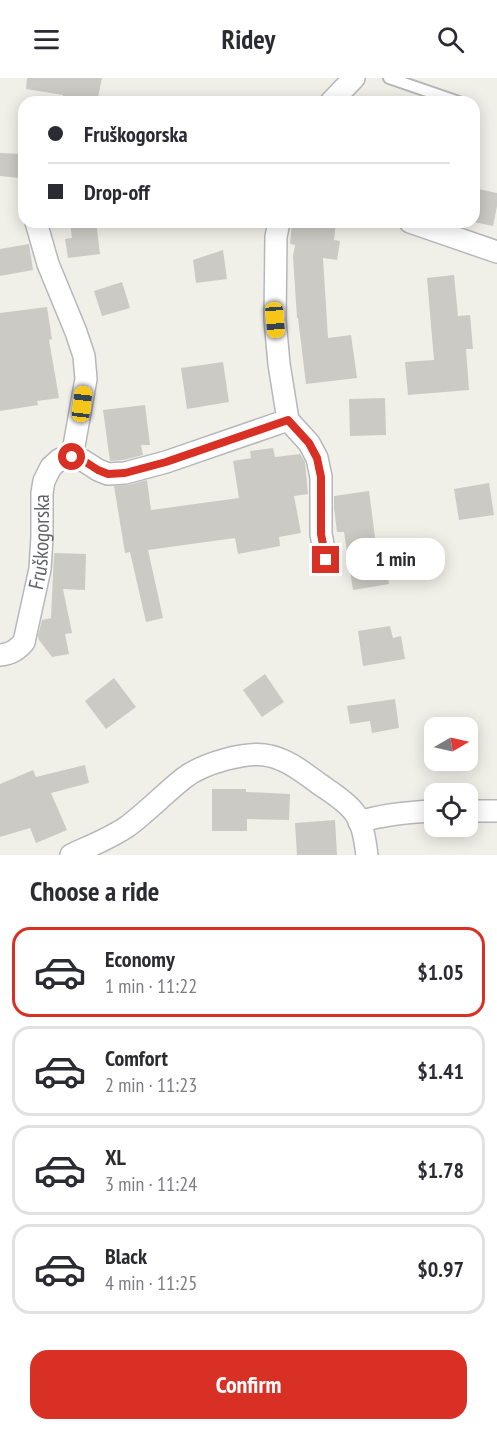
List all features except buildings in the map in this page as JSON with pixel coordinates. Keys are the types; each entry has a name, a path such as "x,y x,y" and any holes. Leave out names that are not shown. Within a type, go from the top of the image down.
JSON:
{"street":[{"path":"337,96 354,78"},
{"path":"38,228 48,264 84,356 86,379 72,457 108,474 125,473 166,462 288,420"},
{"path":"278,228 275,320 279,364 288,420 309,443 317,458 321,477 321,534 326,560"},
{"path":"427,228 497,252"},
{"name":"Fruškogorska","path":"0,655 11,653 24,642 40,569 44,481 51,467 60,459 72,457"},
{"path":"71,855 126,827 185,777 208,764 251,755 269,755 282,760 300,770 354,812 362,829 366,855"},
{"path":"478,811 497,811"},
{"path":"359,822 374,817 424,813"}],"lane":[{"path":"389,78 442,96"}],"route":[{"path":"72,457 108,474 125,473 166,462 288,420 309,443 317,458 321,477 321,534 326,560"}]}
